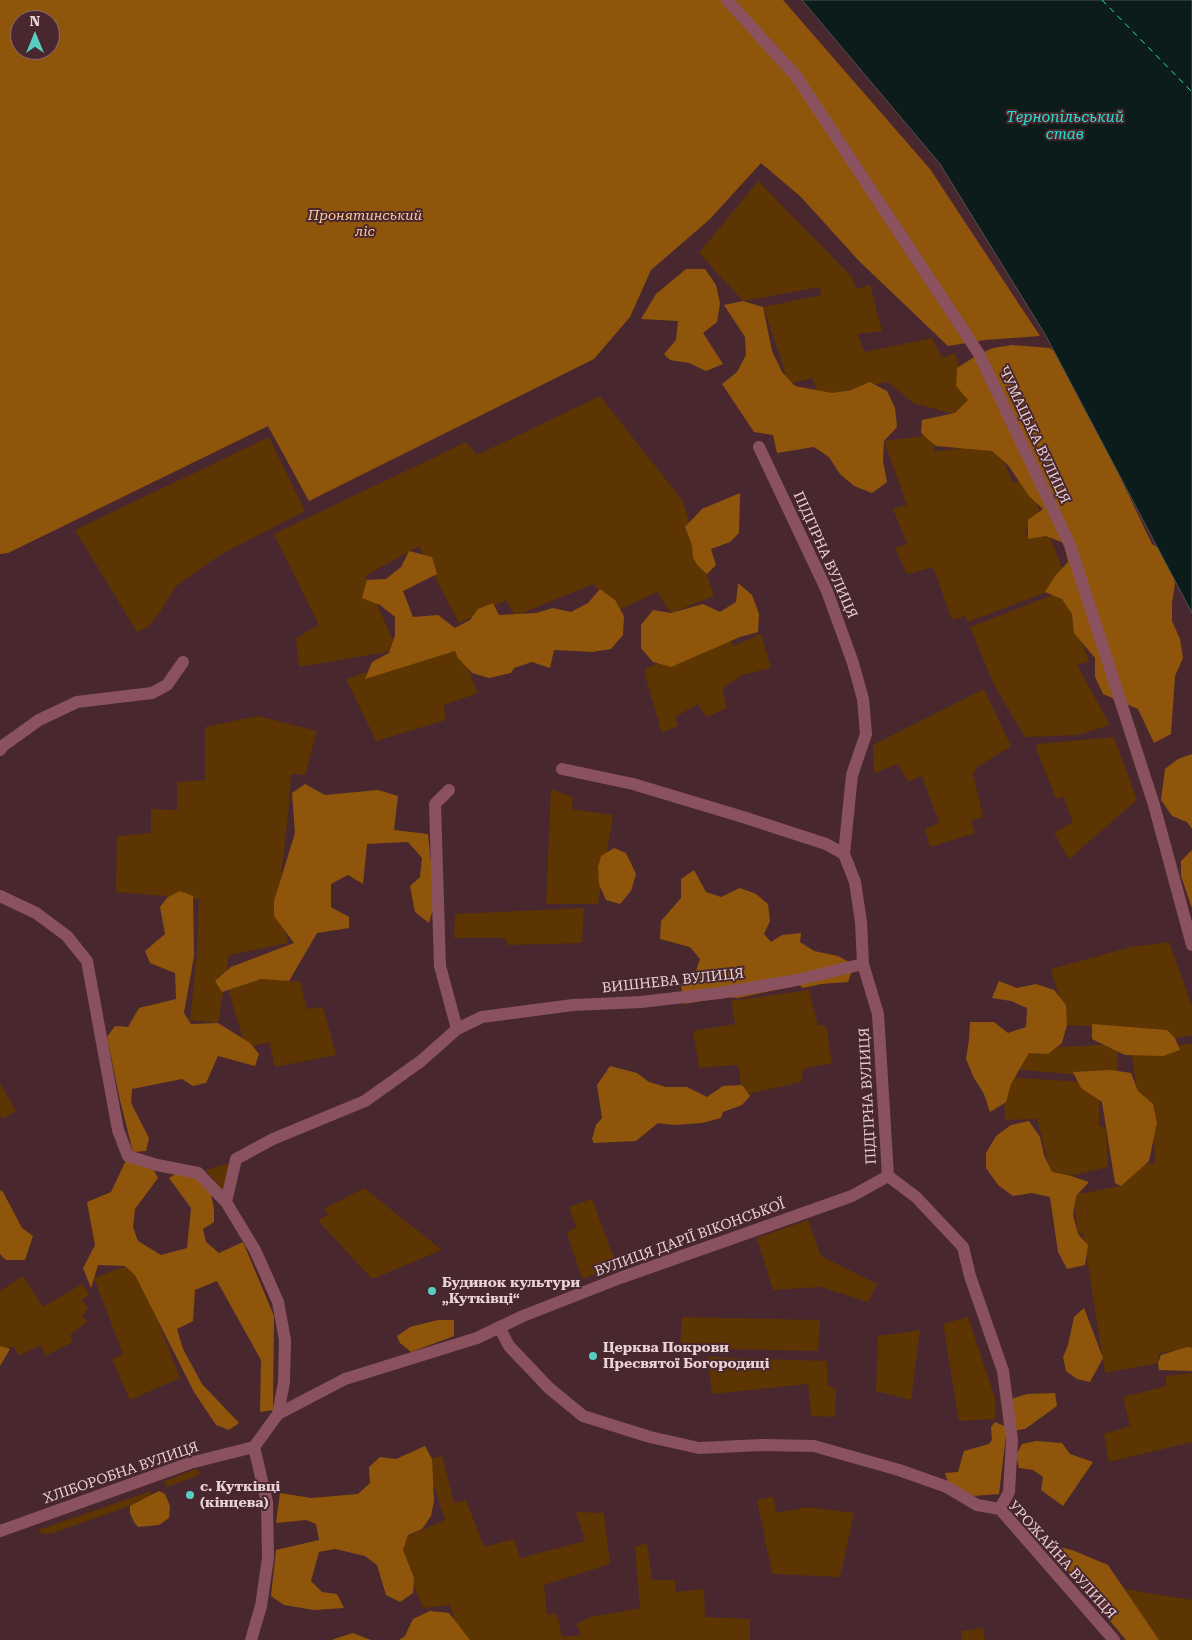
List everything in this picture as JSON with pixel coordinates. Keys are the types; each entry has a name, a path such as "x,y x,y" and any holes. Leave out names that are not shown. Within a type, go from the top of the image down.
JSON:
{"street":[{"name":"ЧУМАЦЬКА ВУЛИЦЯ","path":"727,0 796,76 979,354 1070,545 1154,805 1192,945"},
{"name":"ПІДГІРНА ВУЛИЦЯ","path":"759,447 802,541 828,591 853,663 863,699 866,734 852,775 844,854 855,882 861,922 863,964 878,1014 888,1176 916,1196 963,1247 970,1276 1003,1371 1012,1440 1009,1492 1000,1509"},
{"path":"0,750 4,745 39,720 77,702 152,693 167,685 183,662"},
{"path":"562,769 633,784 743,817 826,844 844,854"},
{"path":"449,790 435,804 440,966 457,1029"},
{"path":"0,896 36,913 66,936 87,961 116,1120 128,1156 157,1165 198,1173 226,1202 256,1250 278,1302 285,1340 284,1382 278,1414 254,1447 267,1502 268,1558 261,1606 251,1640"},
{"name":"ВИШНЕВА ВУЛИЦЯ","path":"226,1202 236,1158 273,1139 365,1101 421,1061 457,1029 482,1017 573,1005 641,1002 720,993 792,981 863,964"},
{"name":"ВУЛИЦЯ ДАРІЇ ВІКОНСЬКОЇ","path":"278,1414 345,1379 476,1338 620,1278 852,1196 888,1176"},
{"name":"УРОЖАЙНА ВУЛИЦЯ","path":"499,1327 510,1346 549,1388 583,1416 650,1437 699,1448 762,1445 814,1446 907,1473 946,1487 977,1505 1000,1509 1114,1640"},
{"name":"ХЛІБОРОБНА ВУЛИЦЯ","path":"0,1531 190,1463 254,1447"}],"shaded area":[{"path":"758,181 852,277 856,289 870,285 882,331 858,334 864,352 932,338 942,358 955,353 976,420 913,403 888,382 819,396 812,378 788,384 763,307 821,295 820,287 743,301 699,253"},
{"path":"600,396 682,500 714,596 671,613 657,592 617,611 593,584 515,616 506,600 459,623 419,546 365,576 397,650 299,667 296,638 319,625 274,534 466,442 477,455"},
{"path":"932,435 935,452 996,442 1013,483 1028,478 1043,522 1025,529 1028,539 1048,532 1068,584 968,622 965,616 952,620 933,567 907,574 895,548 907,544 893,509 907,505 884,441"},
{"path":"269,437 305,511 220,555 175,587 160,612 148,627 137,632 75,530"},
{"path":"1063,591 1089,661 1077,665 1110,725 1077,735 1025,737 994,685 970,627"},
{"path":"761,634 771,668 742,675 722,689 727,708 706,717 698,704 675,717 678,726 662,733 645,675 646,668 728,637 734,646"},
{"path":"457,645 478,693 444,705 446,720 376,741 346,679 396,662"},
{"path":"984,689 1011,746 976,768 973,774 983,817 971,820 975,833 930,847 925,829 939,823 922,776 908,782 898,764 874,773 873,745"},
{"path":"258,716 317,731 305,775 291,774 278,903 288,943 229,955 218,1023 190,1020 197,952 199,899 116,892 117,836 151,833 151,809 177,810 177,782 205,780 205,727"},
{"path":"1114,737 1137,800 1069,859 1054,833 1073,822 1063,796 1056,799 1036,748 1038,744"},
{"path":"551,789 573,797 572,809 613,815 598,904 546,904"},
{"path":"584,908 582,943 507,945 506,938 454,938 455,914"},
{"path":"1169,942 1192,1006 1192,1035 1175,1038 1167,1030 1067,1025 1051,969 1131,947"},
{"path":"282,971 285,982 300,981 307,1009 323,1007 336,1055 275,1067 269,1042 246,1048 229,992 229,986"},
{"path":"809,990 818,1026 826,1025 832,1063 803,1069 801,1082 743,1095 738,1065 699,1068 693,1031 735,1024 731,1001"},
{"path":"1118,1044 1117,1078 1021,1070 1021,1049"},
{"path":"1192,1044 1192,1349 1159,1353 1158,1363 1105,1373 1083,1233 1078,1234 1073,1195 1121,1186 1120,1168 1155,1163 1153,1104 1139,1105 1131,1050"},
{"path":"1004,1077 1099,1083 1099,1126 1106,1128 1108,1167 1053,1180 1037,1119 1005,1120"},
{"path":"0,1083 16,1111 2,1119 0,1116"},
{"path":"229,1163 224,1192 206,1170"},
{"path":"364,1188 442,1250 372,1279 319,1220 329,1214 324,1209"},
{"path":"592,1199 617,1266 582,1279 567,1233 576,1227 569,1207"},
{"path":"808,1220 821,1256 877,1284 868,1302 821,1287 773,1290 757,1238"},
{"path":"135,1263 180,1378 130,1400 112,1359 123,1354 94,1278"},
{"path":"23,1276 43,1307 82,1284 90,1294 82,1300 88,1309 82,1315 87,1322 70,1335 73,1342 45,1356 41,1345 19,1356 13,1346 0,1354 0,1291"},
{"path":"682,1317 820,1320 818,1351 680,1348"},
{"path":"968,1317 995,1398 995,1419 959,1421 943,1324"},
{"path":"920,1330 911,1400 876,1391 878,1336"},
{"path":"708,1357 827,1361 827,1385 836,1389 835,1417 811,1416 808,1384 712,1394"},
{"path":"1192,1373 1192,1442 1109,1462 1104,1434 1130,1426 1123,1397 1166,1386 1166,1376"},
{"path":"442,1456 454,1503 466,1500 484,1547 514,1539 520,1558 585,1541 576,1512 604,1513 610,1564 544,1585 547,1615 557,1614 562,1637 581,1635 576,1624 591,1617 640,1608 635,1547 647,1543 652,1580 675,1580 676,1592 704,1589 705,1617 750,1619 750,1640 460,1640 450,1605 423,1608 396,1541 445,1520 426,1460"},
{"path":"196,1469 199,1471 199,1475 167,1487 165,1481"},
{"path":"151,1491 152,1498 59,1531 47,1534 40,1533 38,1530"},
{"path":"773,1497 777,1513 808,1507 854,1513 840,1577 772,1574 757,1500"},
{"path":"1125,1589 1192,1600 1192,1640 1159,1640 1144,1621"},
{"path":"983,1628 985,1640 961,1640 962,1631"}],"green space":[{"name":"Пронятинський ліс","path":"0,0 783,0 930,169 1040,336 985,340 948,346 859,261 801,197 761,163 710,219 651,270 630,317 594,359 309,501 268,426 8,553 0,554"},
{"path":"686,269 705,269 716,285 720,303 717,322 703,333 723,364 706,371 689,363 670,360 664,354 676,340 678,321 641,319 656,294"},
{"path":"743,301 763,307 772,351 782,372 795,386 832,393 851,390 870,382 887,391 895,408 897,427 884,441 883,461 887,482 872,493 854,486 840,474 829,457 814,447 777,453 773,435 754,432 722,384 737,372 746,355 745,337 724,305"},
{"path":"1012,345 1050,348 1064,360 1152,544 1169,555 1175,584 1172,621 1180,639 1183,658 1175,676 1171,734 1154,743 1138,709 1103,694 1095,677 1095,658 1074,633 1072,614 1062,599 1045,592 1055,576 1068,562 1064,543 1046,536 1028,539 1028,520 1043,509 1029,496 1008,465 992,451 936,446 921,433 922,420 955,413 968,400 956,386 957,368 979,354 993,348"},
{"path":"740,493 739,533 730,542 711,549 716,565 707,574 698,566 693,558 692,545 685,527 702,509"},
{"path":"409,551 432,557 437,574 403,591 413,617 438,615 455,628 470,620 478,609 493,603 499,615 536,613 553,608 571,612 588,603 600,589 615,600 624,616 623,635 611,649 592,652 554,650 550,668 532,662 514,668 511,673 489,678 472,673 458,658 455,651 365,679 372,662 389,653 395,635 395,617 380,605 362,598 367,580 386,579 401,567"},
{"path":"738,583 752,595 759,614 758,632 740,637 671,667 653,662 641,648 641,625 653,610 671,613 703,604 720,612 736,602"},
{"path":"1192,754 1192,829 1187,822 1172,816 1161,800 1165,769 1178,759"},
{"path":"305,784 325,795 378,790 398,796 394,830 428,834 435,902 429,923 415,912 410,886 420,877 422,858 408,842 367,844 363,884 348,875 331,884 331,907 349,917 349,928 317,933 289,981 261,979 222,992 215,981 231,967 294,943 274,916 274,901 295,833 292,793"},
{"path":"614,848 626,853 636,874 631,891 620,904 606,900 599,884 598,867 601,856"},
{"path":"1192,850 1192,908 1181,876 1181,861"},
{"path":"694,870 706,892 721,897 740,888 756,894 768,904 770,921 764,934 771,942 782,935 801,933 800,942 814,951 838,956 849,962 852,971 848,982 821,984 803,988 799,985 738,998 726,997 684,1004 681,984 696,971 700,959 690,947 660,939 661,921 681,898 681,879"},
{"path":"180,891 193,896 194,956 184,1013 191,1024 218,1023 250,1043 259,1054 255,1066 218,1056 206,1083 193,1086 182,1079 132,1089 131,1103 149,1138 146,1151 133,1152 107,1037 115,1026 128,1027 139,1008 176,999 175,973 150,963 145,951 165,934 160,907 168,897"},
{"path":"999,981 1017,988 1036,984 1054,990 1066,1005 1067,1025 1062,1043 1048,1054 1029,1053 1011,1084 1006,1102 990,1112 984,1094 974,1078 966,1059 970,1022 994,1022 1008,1033 1026,1027 1027,1008 1011,1001 992,998"},
{"path":"1092,1024 1167,1030 1175,1038 1180,1050 1163,1056 1125,1055 1092,1039"},
{"path":"610,1066 637,1073 649,1082 666,1087 687,1087 707,1097 723,1086 742,1085 750,1096 742,1105 723,1112 721,1118 702,1123 674,1125 658,1123 636,1141 594,1143 592,1139 596,1125 602,1118 597,1085"},
{"path":"1111,1070 1131,1073 1138,1091 1153,1104 1157,1123 1149,1161 1121,1186 1115,1183 1102,1102 1081,1088 1073,1072"},
{"path":"1029,1121 1040,1137 1044,1155 1052,1172 1089,1182 1076,1196 1073,1215 1078,1234 1088,1245 1085,1265 1067,1269 1058,1252 1050,1197 1032,1193 1013,1196 998,1185 986,1168 986,1153 996,1136 1011,1125"},
{"path":"145,1155 158,1178 135,1209 133,1227 138,1241 161,1255 187,1248 191,1208 169,1178 181,1170 194,1174 211,1195 214,1208 214,1222 203,1229 206,1242 219,1253 243,1242 274,1316 273,1410 260,1412 261,1360 217,1281 195,1290 193,1321 177,1329 183,1349 202,1384 239,1423 229,1430 216,1425 194,1392 135,1275 125,1266 98,1265 91,1288 83,1268 95,1245 87,1202 111,1192 128,1156"},
{"path":"0,1190 3,1192 22,1228 33,1236 25,1260 6,1260 0,1254"},
{"path":"1084,1308 1103,1358 1090,1382 1077,1379 1066,1371 1063,1357 1068,1345 1074,1317"},
{"path":"438,1320 454,1320 454,1336 411,1352 400,1343 397,1336 410,1327"},
{"path":"0,1346 10,1349 0,1366"},
{"path":"1187,1347 1192,1348 1192,1371 1159,1370 1158,1363 1161,1355"},
{"path":"1055,1393 1057,1406 1025,1429 1012,1431 1011,1401 1014,1398 1027,1394"},
{"path":"995,1422 1007,1427 999,1494 973,1496 949,1485 945,1473 958,1472 964,1451 989,1444 992,1440 991,1427"},
{"path":"1036,1441 1062,1443 1070,1454 1093,1462 1063,1506 1041,1490 1043,1477 1033,1470 1019,1468 1016,1455 1022,1444"},
{"path":"425,1446 432,1459 434,1501 431,1516 422,1529 408,1535 403,1550 414,1578 413,1593 400,1602 386,1595 377,1565 365,1556 335,1549 319,1552 311,1581 322,1592 337,1594 344,1608 314,1610 284,1605 271,1596 276,1550 319,1540 316,1524 306,1520 276,1523 280,1493 311,1498 358,1494 370,1483 369,1467 380,1457 396,1459"},
{"path":"159,1491 165,1494 170,1506 169,1518 159,1525 138,1527 130,1513 130,1506"},
{"path":"1054,1546 1072,1550 1108,1565 1159,1640 1126,1640 1090,1597 1081,1581 1060,1564"},
{"path":"430,1611 449,1613 470,1640 399,1640 405,1636 413,1619"},
{"path":"353,1633 371,1640 332,1640 334,1639"}],"water":[{"name":"Тернопільський став","path":"802,0 1192,0 1192,613 1046,336 940,164"}],"ferry route":[{"path":"1102,0 1192,92"}],"place":[{"name":"Будинок культури „Кутківці“","path":"432,1291"},
{"name":"Церква Покрови Пресвятої Богородиці","path":"593,1356"},
{"name":"с. Кутківці (кінцева)","path":"190,1495"}]}
